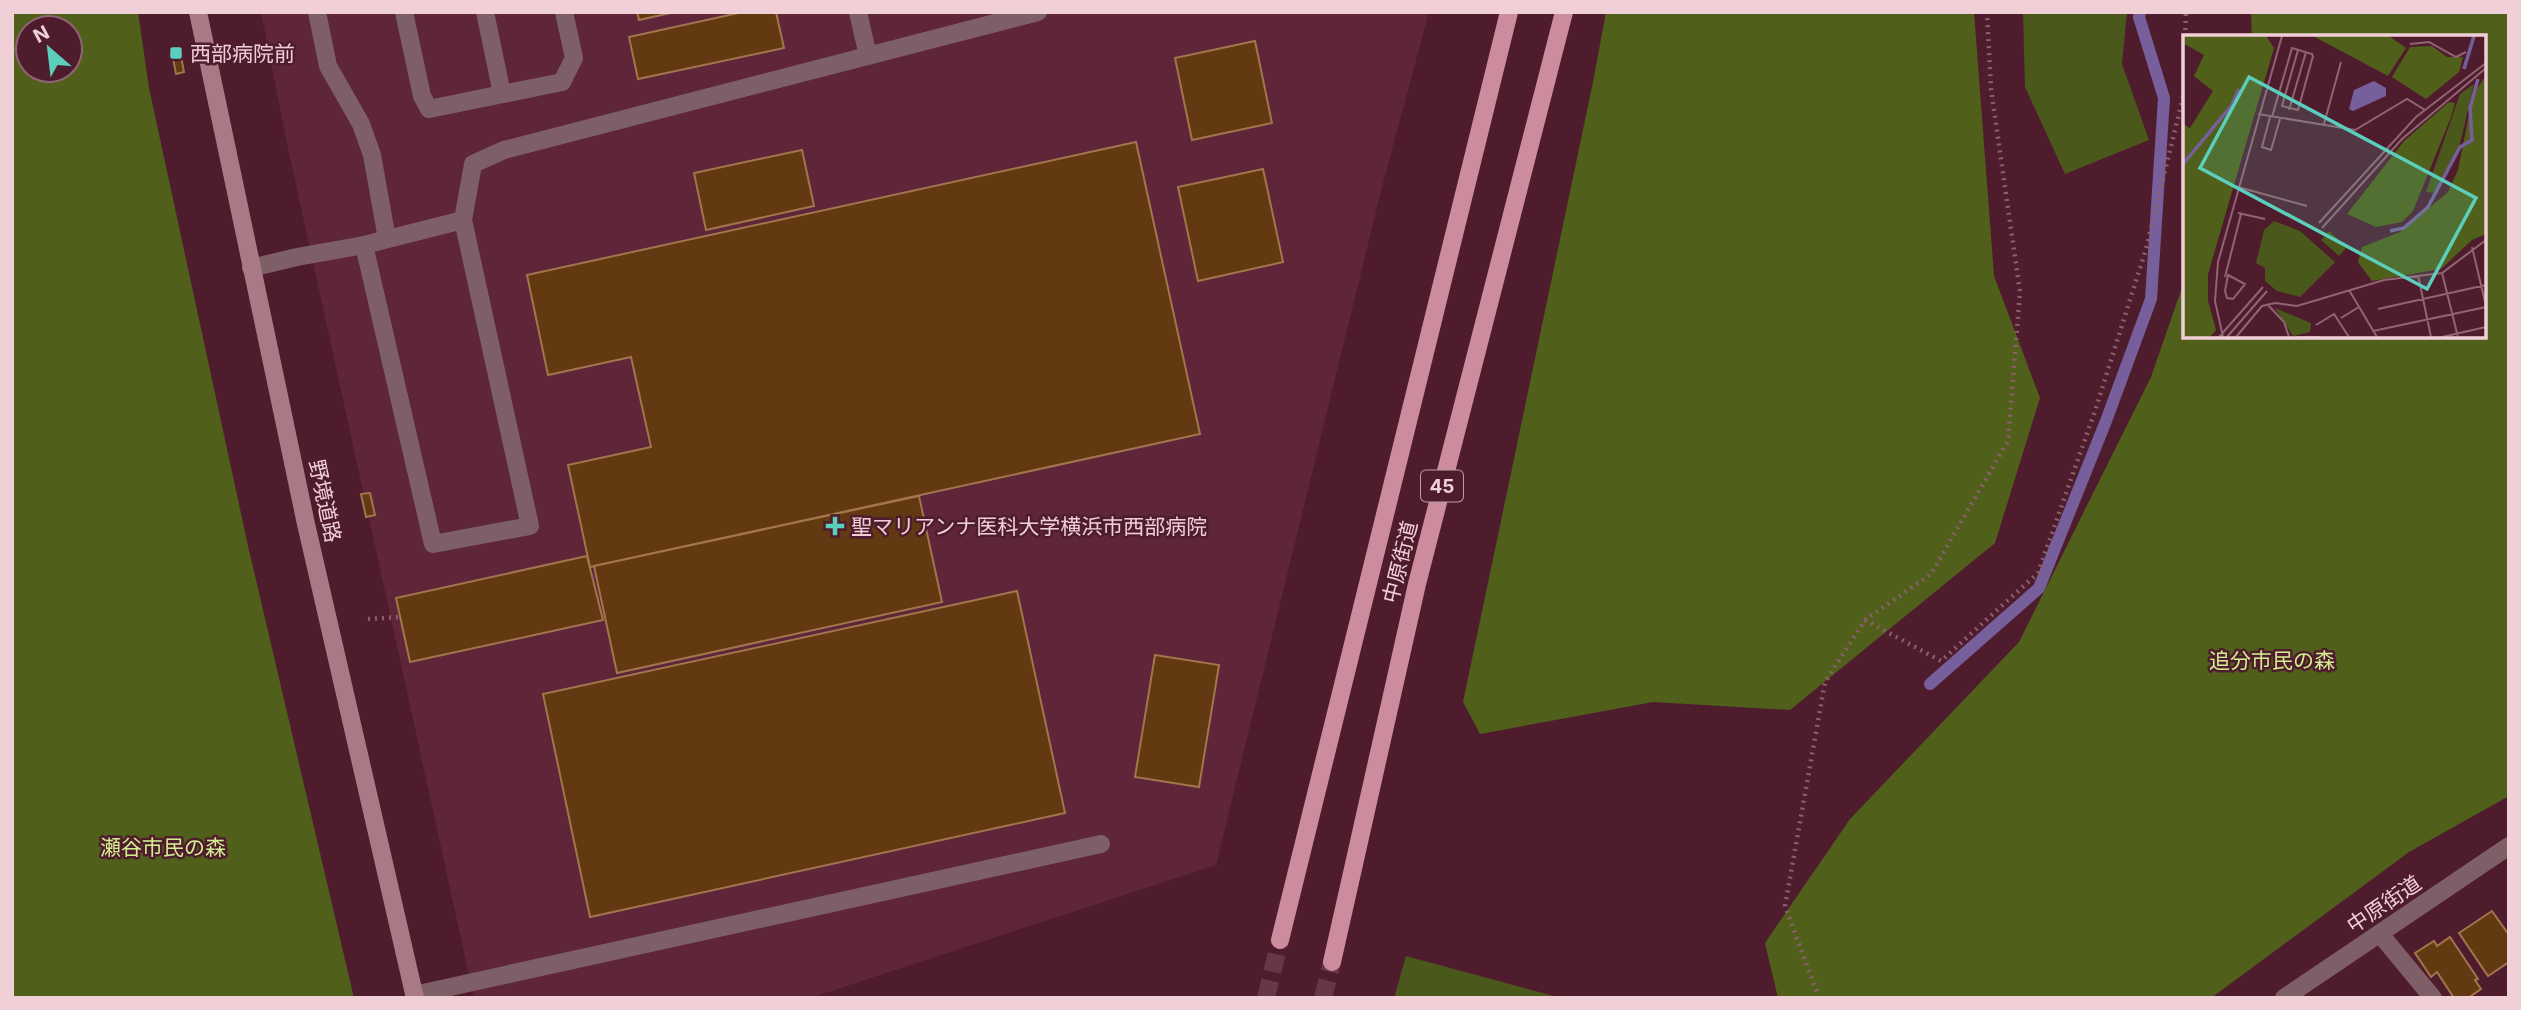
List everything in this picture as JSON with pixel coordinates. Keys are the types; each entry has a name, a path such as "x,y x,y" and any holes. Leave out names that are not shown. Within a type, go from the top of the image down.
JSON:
{"main road":[{"name":"中原街道","path":"1280,940 1509,12"},
{"name":"中原街道","path":"1332,962 1417,584 1564,12"}],"street":[{"name":"野境道路","path":"198,12 309,538 415,996"},
{"path":"317,12 328,66 361,124 372,155 387,239"},
{"path":"404,12 422,96 429,109 562,82 574,58 564,12"},
{"path":"485,12 502,94"},
{"path":"858,12 868,56"},
{"path":"364,245 433,544 530,526 463,220 473,164 505,150 1038,12"},
{"path":"251,268 364,245 463,220"},
{"path":"415,996 1101,844"},
{"name":"中原街道","path":"2284,998 2509,846"},
{"path":"2380,934 2434,998"}],"path":[{"path":"1819,998 1785,906 1825,682 1865,620 1931,573 2008,442 2020,292 1991,89 1987,12"},
{"path":"2185,35 2186,12"},
{"path":"1865,620 1941,662 2038,573 2095,411 2146,249 2183,97"},
{"path":"368,619 401,617"}],"shaded area":[{"name":"聖マリアンナ医科大学横浜市西部病院","path":"261,12 1429,12 1382,187 1216,865 810,998 474,998 288,148"}],"green space":[{"name":"瀬谷市民の森","path":"12,12 138,12 149,88 248,546 354,998 12,998"},
{"path":"1606,12 1974,12 1994,276 2040,398 1995,543 1790,710 1653,702 1480,734 1463,702"},
{"path":"2023,12 2127,12 2122,64 2149,140 2065,174 2025,87"},
{"name":"追分市民の森","path":"2251,12 2509,12 2509,796 2409,852 2211,998 1778,998 1765,943 1850,819 2019,642 2151,377 2183,285 2183,338 2486,338 2486,35 2252,35"},
{"path":"1406,956 1561,998 1394,998"}],"building":[{"path":"637,12 675,12 639,20"},
{"path":"743,12 776,12 784,48 638,79 629,37"},
{"path":"1255,41 1272,123 1192,140 1175,58"},
{"path":"179,46 184,72 176,74 171,48"},
{"path":"1136,142 1200,434 590,567 568,465 651,447 631,357 548,375 527,275"},
{"path":"802,150 814,206 706,230 694,173"},
{"path":"1263,169 1283,262 1198,281 1178,187"},
{"path":"370,493 375,515 366,517 361,494"},
{"path":"919,496 942,602 617,673 594,566"},
{"path":"587,556 603,620 410,662 396,598"},
{"path":"1017,591 1065,813 590,917 543,694"},
{"path":"1155,655 1219,665 1199,787 1135,777"},
{"path":"2492,911 2509,935 2509,962 2488,976 2459,933"},
{"path":"2450,937 2478,979 2475,980 2481,989 2468,998 2454,998 2437,972 2431,977 2415,953 2434,941 2437,946"}],"waterway":[{"path":"1930,684 2039,588 2106,421 2151,299 2164,98 2139,17 2140,12"}],"tunnel":[{"path":"1266,998 1280,940"},
{"path":"1323,998 1332,962"}],"place":[{"name":"西部病院前","path":"176,53"},
{"name":"聖マリアンナ医科大学横浜市西部病院","path":"835,526"}]}
